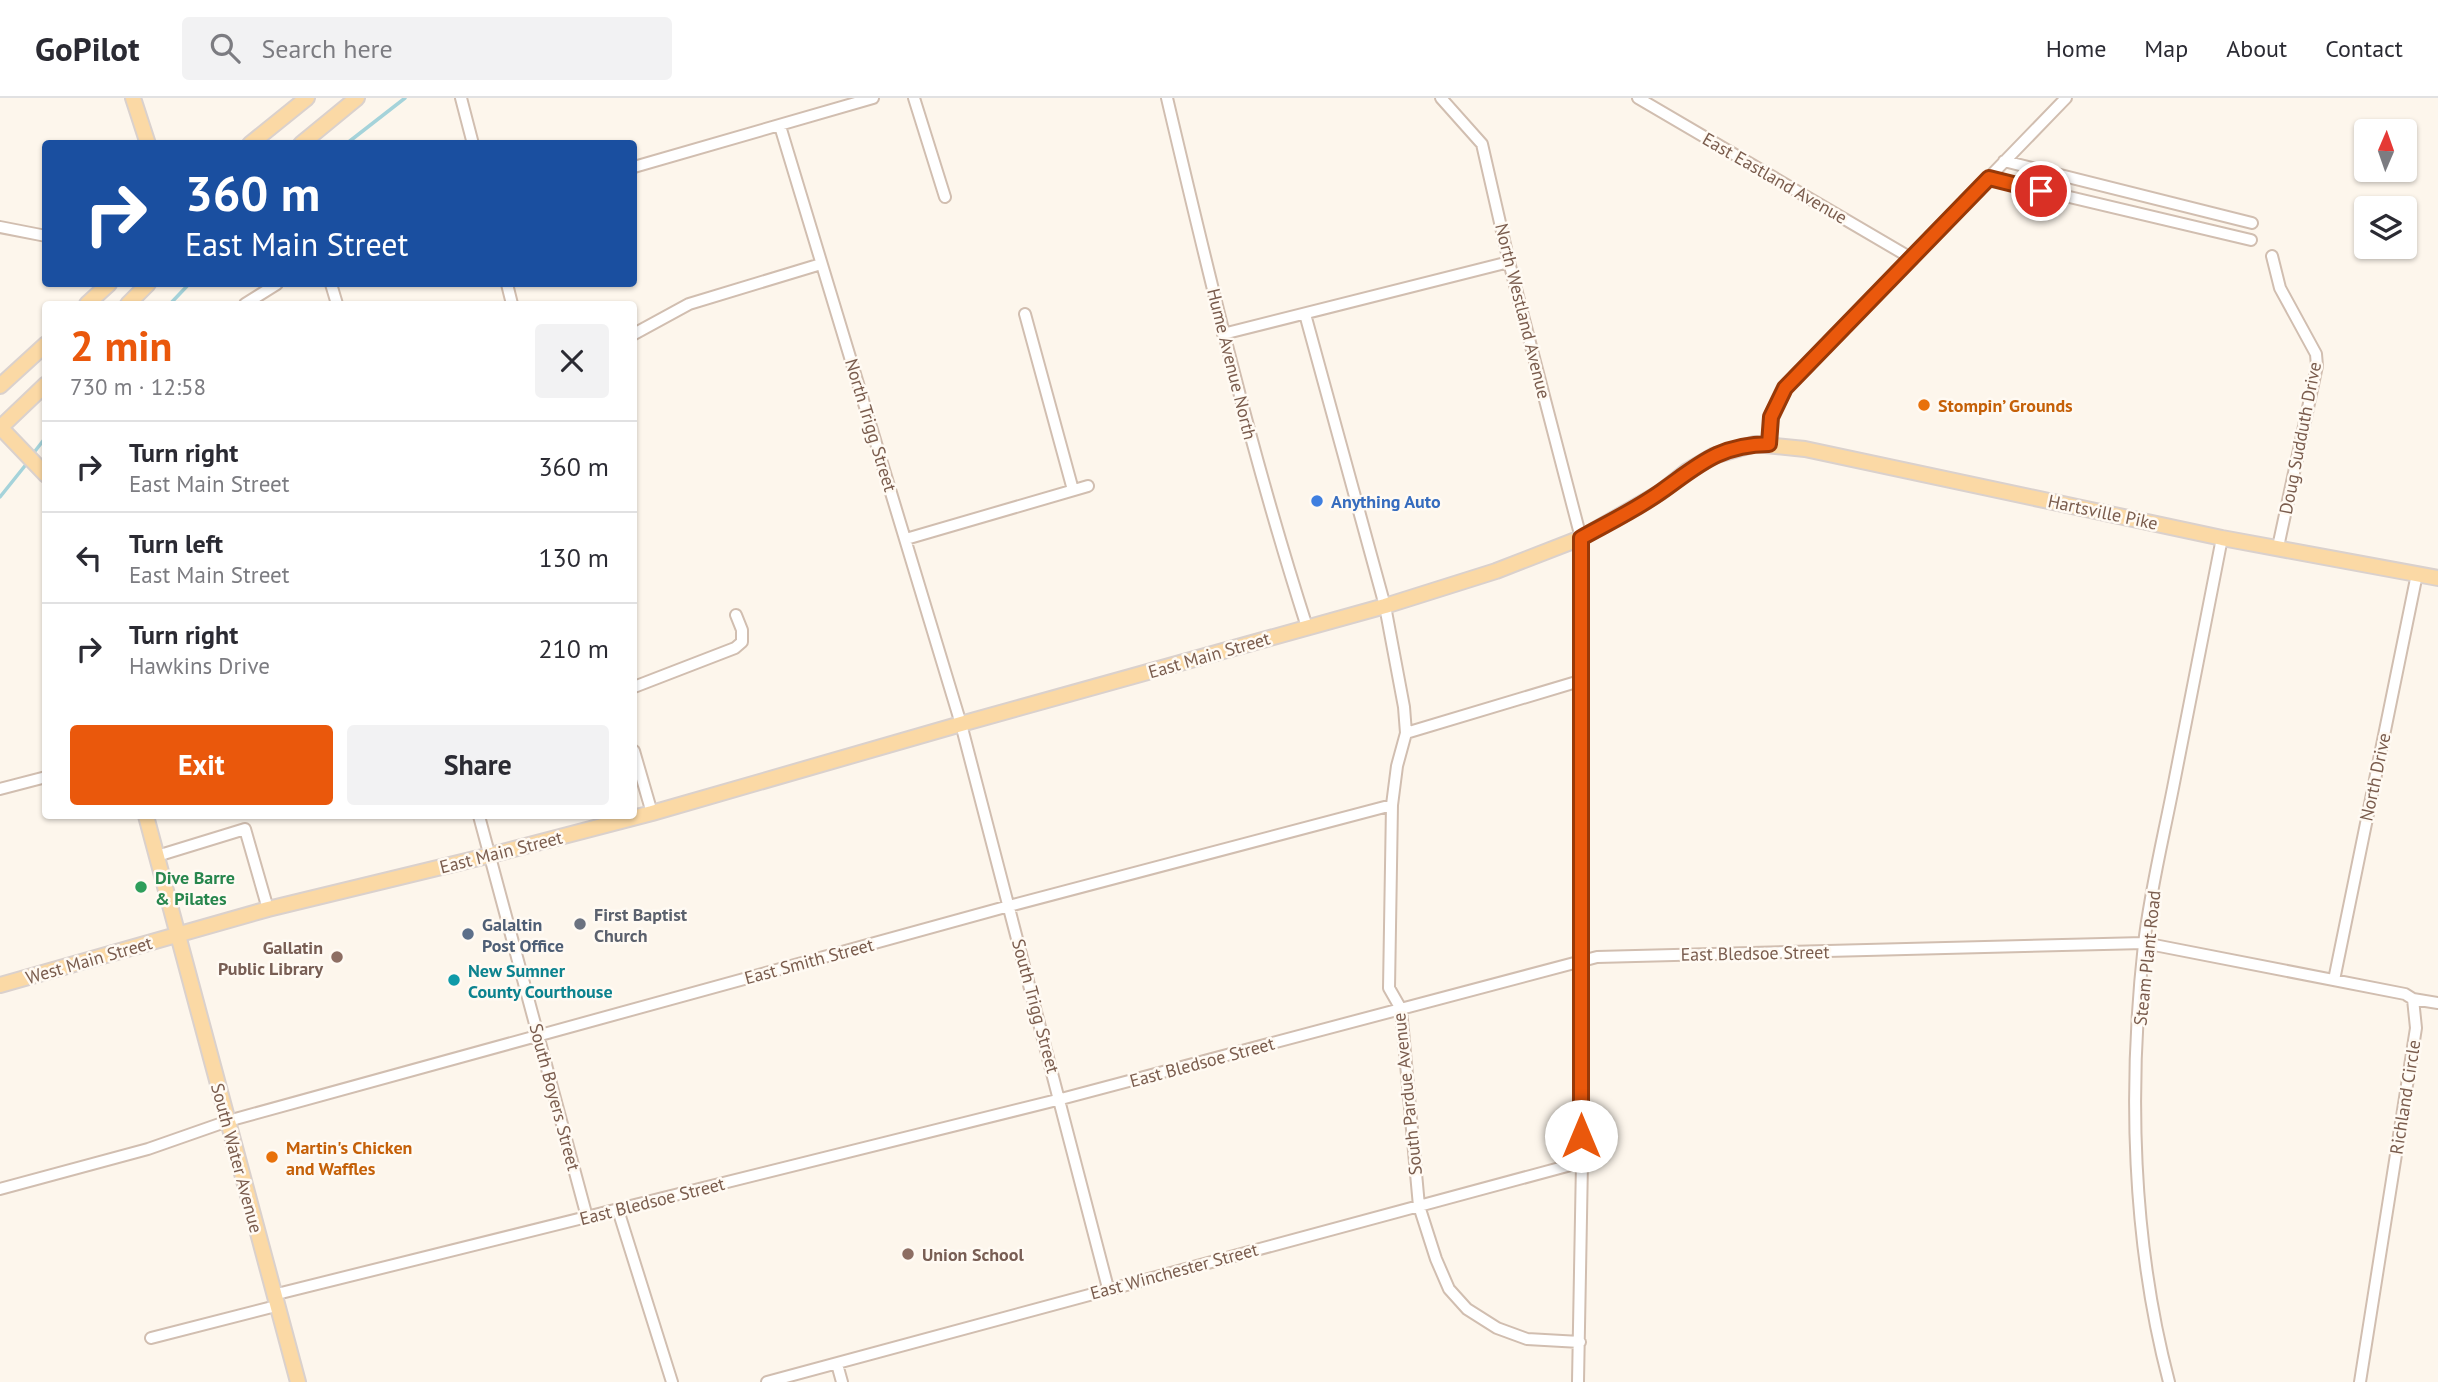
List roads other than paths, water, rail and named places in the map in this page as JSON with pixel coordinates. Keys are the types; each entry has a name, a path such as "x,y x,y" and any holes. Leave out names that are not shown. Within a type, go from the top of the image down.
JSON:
{"main road":[{"path":"132,98 147,140"},
{"path":"255,140 307,98"},
{"path":"306,140 357,98"},
{"path":"90,301 106,287"},
{"path":"131,301 145,287"},
{"path":"0,386 42,348"},
{"path":"42,388 0,428 42,471"},
{"name":"Hartsville Pike","path":"1769,444 1872,462 2222,538 2438,578"},
{"name":"East Main Street","path":"637,817 1385,607 1581,538 1661,492 1687,471 1713,456 1740,447 1769,444"},
{"name":"South Water Avenue","path":"147,819 298,1382"},
{"name":"East Main Street","path":"178,934 629,819"},
{"name":"West Main Street","path":"0,985 178,934"}],"street":[{"path":"461,98 472,140"},
{"path":"637,166 873,98"},
{"path":"914,98 945,197"},
{"name":"Hume Avenue North","path":"1167,98 1223,334 1275,528 1307,627"},
{"name":"North Westland Avenue","path":"1441,98 1482,144 1508,262 1581,538 1582,1162 1578,1382"},
{"name":"East Eastland Avenue","path":"1638,98 1912,258"},
{"path":"1769,444 1771,417 1785,388 2066,98"},
{"name":"North Trigg Street","path":"780,126 961,724"},
{"path":"2004,161 2252,223"},
{"path":"1989,178 2251,240"},
{"path":"0,227 42,235"},
{"name":"Doug Sudduth Drive","path":"2272,256 2280,288 2316,354 2317,366 2278,547"},
{"path":"1223,334 1508,262"},
{"path":"637,332 689,304 821,264"},
{"path":"250,301 272,287"},
{"path":"1025,314 1073,490"},
{"name":"South Pardue Avenue","path":"1305,314 1385,607 1404,707 1406,733 1397,766 1392,805 1389,988 1401,1009 1419,1206 1449,1289 1467,1309 1497,1328 1527,1339 1580,1342"},
{"path":"906,539 1088,485"},
{"name":"Steam Plant Road","path":"2169,1382 2147,1269 2135,1130 2144,943 2222,538"},
{"name":"North Drive","path":"2334,980 2417,574"},
{"path":"637,686 735,648 742,642 742,630 736,615"},
{"path":"1406,733 1583,680"},
{"name":"South Trigg Street","path":"961,724 1061,1099 1108,1288"},
{"path":"637,761 652,813"},
{"path":"0,789 42,778"},
{"name":"East Smith Street","path":"0,1189 148,1149 228,1121 1009,906 1392,805"},
{"name":"South Boyers Street","path":"479,819 491,855 587,1217"},
{"path":"157,856 245,829 268,909"},
{"path":"2144,943 2405,994 2413,999 2438,1003"},
{"name":"East Bledsoe Street","path":"151,1338 275,1300 587,1217 1061,1099 1597,957 2144,943"},
{"name":"Richland Circle","path":"2360,1382 2416,1028 2413,999"},
{"name":"East Winchester Street","path":"766,1382 1582,1162"},
{"path":"618,1209 672,1382"},
{"path":"837,1364 842,1382"}],"waterway":[{"path":"351,140 405,98"},
{"path":"173,301 186,287"},
{"path":"32,455 42,442"},
{"path":"0,497 28,462"}],"place":[{"name":"Stompin’ Grounds","path":"1924,405"},
{"name":"Anything Auto","path":"1317,501"},
{"name":"Dive Barre & Pilates","path":"141,887"},
{"name":"First Baptist Church","path":"580,924"},
{"name":"Galaltin Post Office","path":"468,934"},
{"name":"Gallatin Public Library","path":"337,957"},
{"name":"New Sumner County Courthouse","path":"454,980"},
{"name":"Martin's Chicken and Waffles","path":"272,1157"},
{"name":"Union School","path":"908,1254"}]}
